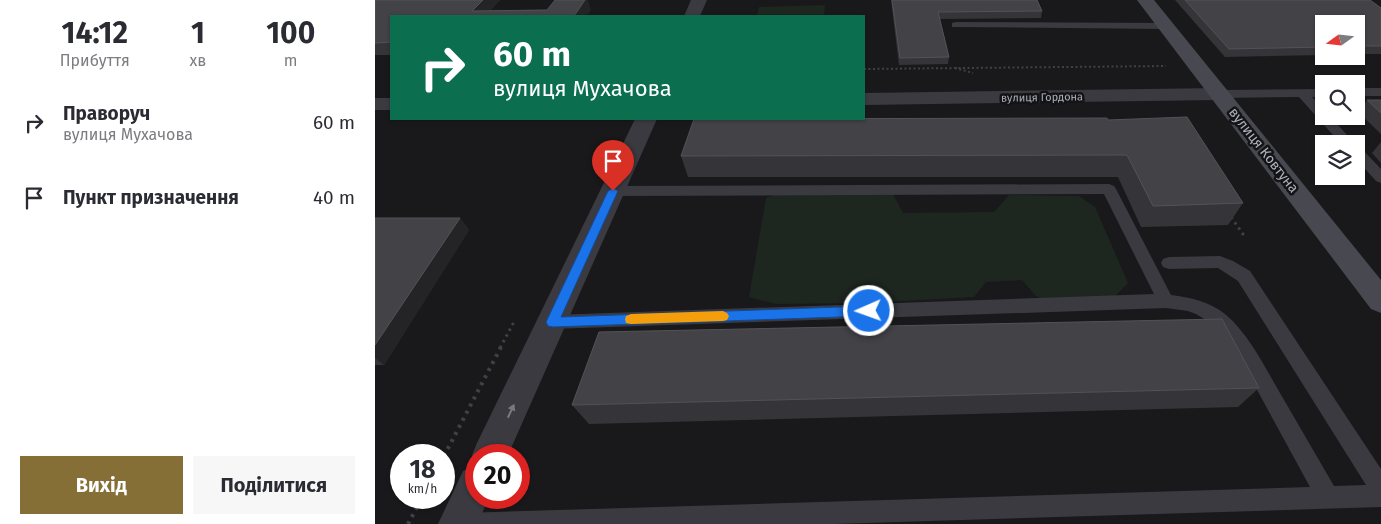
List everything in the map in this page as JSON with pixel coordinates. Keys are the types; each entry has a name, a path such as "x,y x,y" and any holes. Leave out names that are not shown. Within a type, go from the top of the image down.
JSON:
{"street":[{"path":"692,15 699,0"},
{"name":"вулиця Ковтуна","path":"1145,0 1381,301"},
{"name":"вулиця Гордона","path":"865,99 1220,94"},
{"path":"375,104 390,104"},
{"path":"495,444 645,120"},
{"path":"457,524 465,507"}],"lane":[{"path":"956,25 1165,26"},
{"path":"1365,92 1381,92"},
{"path":"1302,93 1341,135"},
{"path":"1220,94 1315,93"},
{"path":"1365,161 1381,178"},
{"path":"613,191 1109,190 1165,301"},
{"path":"1169,263 1220,262 1243,276 1381,489"},
{"path":"553,322 1165,301 1189,304 1217,318 1229,329 1251,360 1327,496"},
{"path":"462,524 1327,496 1381,496"}],"path":[{"path":"865,69 1169,66"},
{"path":"408,524 416,509"}],"shaded area":[{"path":"825,5 824,15 757,15 759,7"},
{"path":"777,194 893,194 903,213 994,212 1009,195 1079,196 1095,207 1128,283 1112,299 1047,302 1036,296 1022,280 986,282 974,297 865,303 776,304 749,297 766,198"}],"building":[{"path":"375,0 483,0 472,11 547,10 555,0 585,0 575,15 390,15 390,42 375,43"},
{"path":"892,0 1037,0 1042,11 938,12 949,57 900,58"},
{"path":"1185,0 1370,0 1381,8 1381,46 1365,46 1365,15 1315,15 1315,47 1229,49"},
{"path":"1367,100 1381,100 1381,113"},
{"path":"1187,117 1243,203 1153,206 1127,155 681,156 694,120 1107,118 1108,120"},
{"path":"375,218 460,218 375,345"},
{"path":"1222,319 1259,388 572,405 599,332"}],"slow traffic":[{"path":"631,319 723,316"}],"route":[{"path":"613,191 553,322 869,311"}]}
